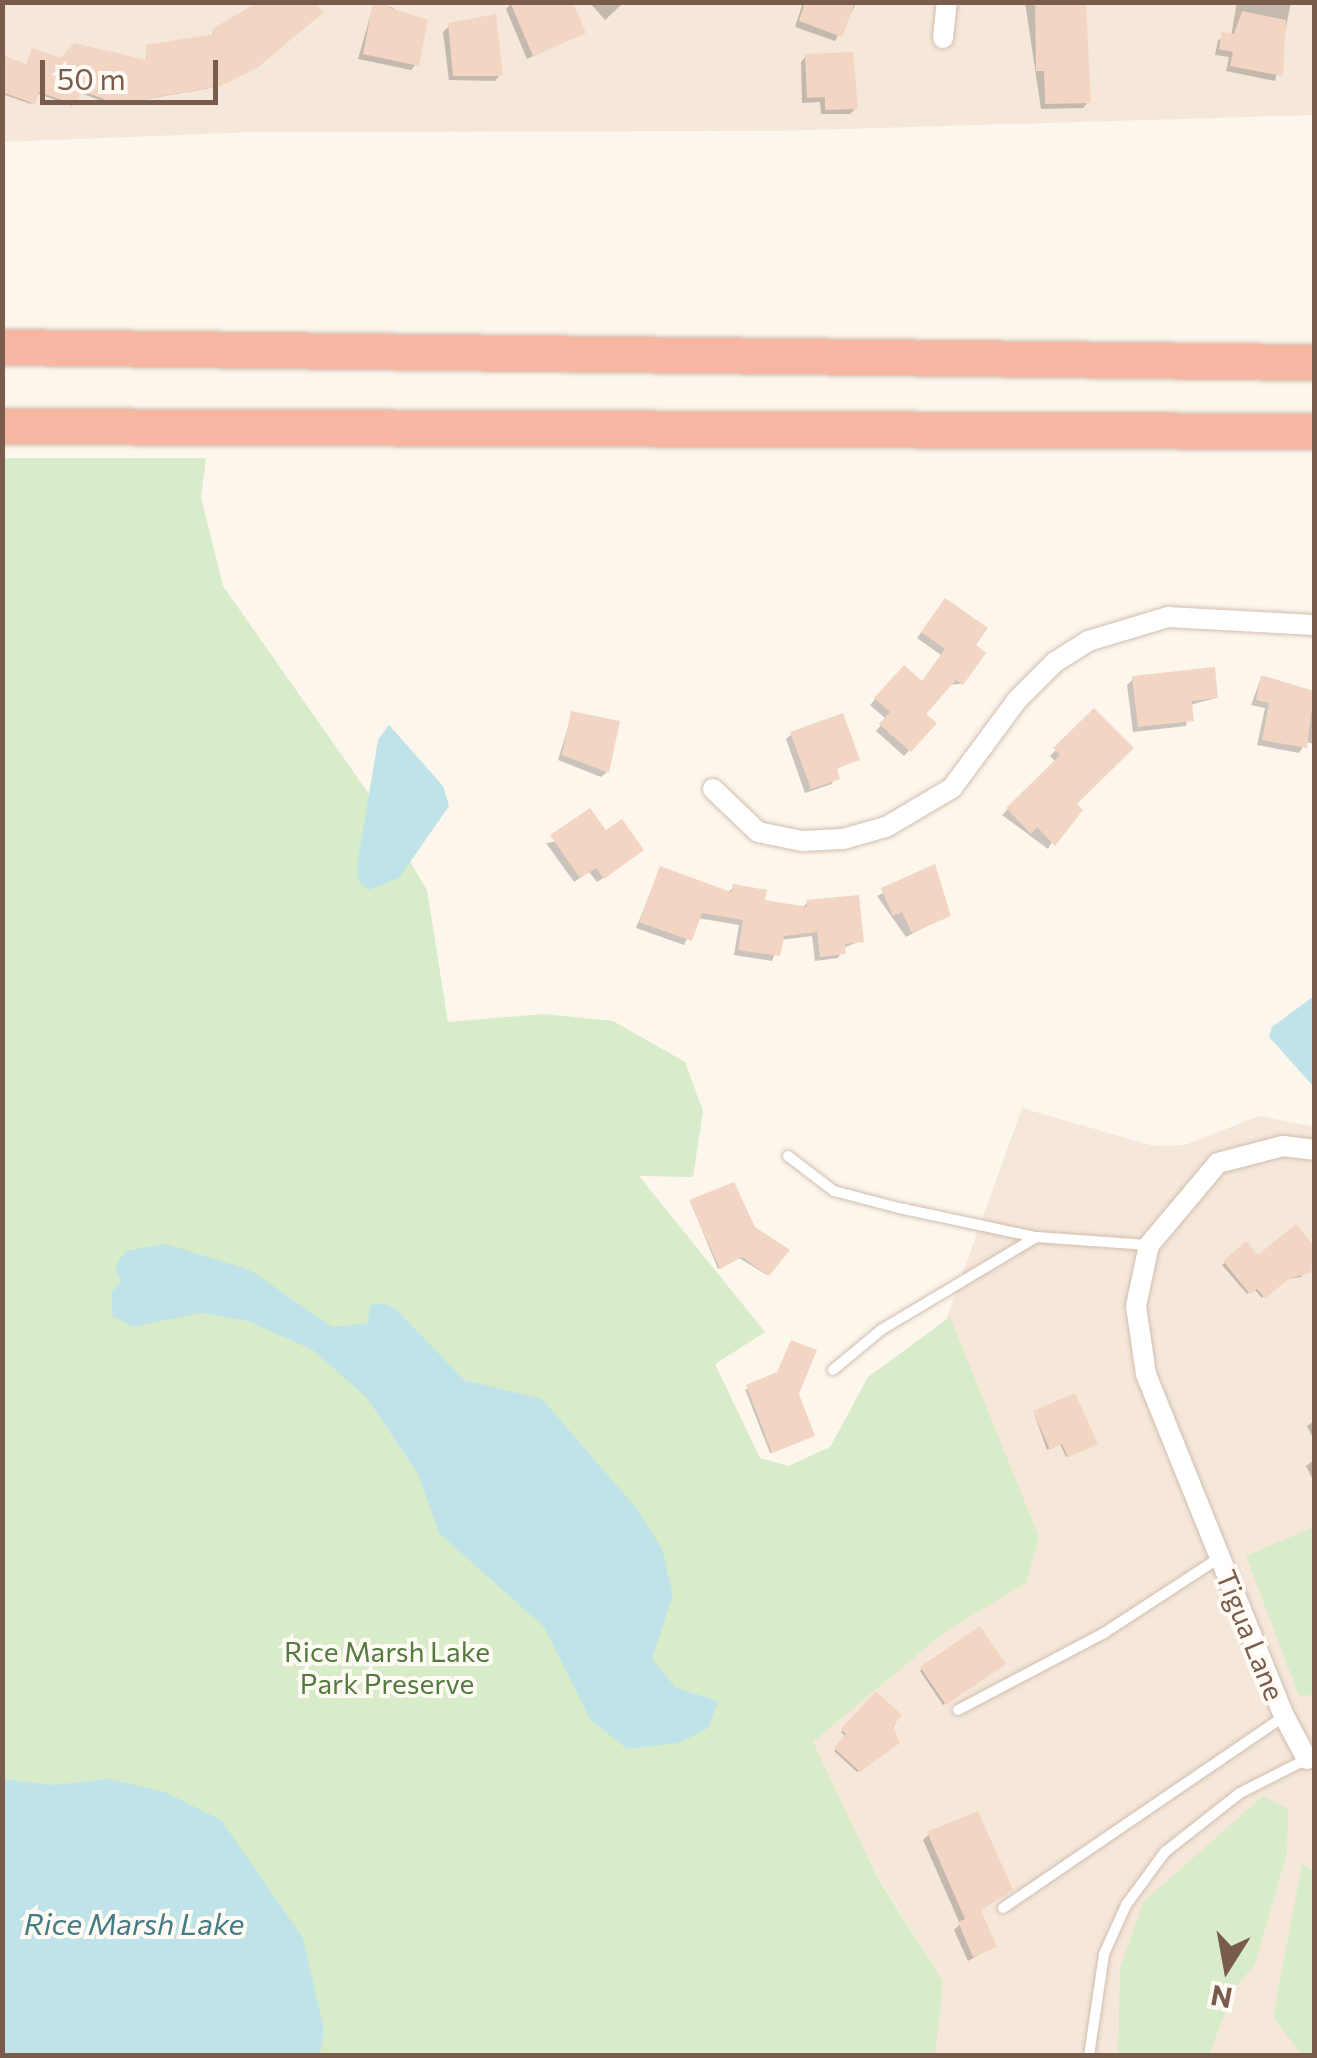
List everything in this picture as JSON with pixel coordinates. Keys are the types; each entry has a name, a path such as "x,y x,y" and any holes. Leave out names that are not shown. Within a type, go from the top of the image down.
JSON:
{"highway":[{"path":"2,347 1314,362"},
{"path":"2,426 1314,430"}],"street":[{"path":"943,38 947,2"},
{"path":"713,789 758,832 802,841 843,839 886,828 952,788 979,761 1017,700 1055,662 1088,641 1168,617 1314,626"},
{"name":"Tigua Lane","path":"1308,1758 1284,1716 1146,1374 1136,1306 1150,1245 1190,1190 1227,1160 1282,1146 1314,1150"}],"lane":[{"path":"788,1156 834,1191 1036,1237 1150,1245"},
{"path":"832,1370 881,1330 1036,1237"},
{"path":"958,1710 1104,1634 1219,1558"},
{"path":"1003,1908 1284,1716"},
{"name":"Tigua Lane","path":"1089,2056 1104,1954 1126,1905 1164,1852 1240,1793 1308,1758"}],"shaded area":[{"path":"2,3 1314,3 1314,115 778,131 255,132 3,142"},
{"path":"1022,1108 1154,1146 1185,1145 1259,1116 1314,1127 1314,2055 930,2055 943,1982 854,1838 777,1667 896,1459"}],"green space":[{"name":"Rice Marsh Lake Park Preserve","path":"3,458 206,458 201,497 223,586 371,797 427,890 448,1022 544,1014 613,1021 685,1062 703,1111 693,1177 639,1176 765,1332 715,1364 760,1458 788,1466 830,1447 868,1377 950,1317 1039,1537 1026,1583 946,1631 813,1742 876,1875 943,1982 935,2055 3,2056"},
{"path":"1314,1527 1314,1695 1299,1696 1246,1556"},
{"path":"1263,1796 1288,1809 1287,1853 1255,1964 1234,1989 1209,2055 1118,2055 1120,1969 1143,1902"},
{"path":"1302,1864 1314,1870 1314,2055 1302,2055 1273,2017"}],"water":[{"path":"389,725 443,786 449,806 399,878 368,890 358,880 357,866 378,740"},
{"path":"1314,996 1314,1087 1269,1037 1272,1027"},
{"path":"166,1244 250,1270 332,1327 368,1323 370,1305 383,1303 396,1309 464,1380 542,1399 637,1509 662,1549 673,1595 652,1659 676,1688 718,1701 708,1728 679,1743 627,1749 590,1719 544,1627 439,1533 418,1474 367,1398 313,1350 248,1321 201,1313 132,1327 113,1316 111,1292 121,1282 115,1268 125,1251"},
{"name":"Rice Marsh Lake","path":"3,1779 54,1785 109,1779 165,1792 221,1820 303,1938 324,2030 320,2055 3,2055"}],"building":[{"path":"258,2 314,2 324,12 257,68 220,86 117,104 82,91 76,105 39,92 35,104 2,92 2,55 26,64 32,48 61,58 74,43 147,60 146,45 214,34 212,29"},
{"path":"373,2 428,20 419,66 363,54"},
{"path":"510,2 573,2 586,33 533,56"},
{"path":"805,2 855,2 842,37 799,21"},
{"path":"1035,2 1086,2 1091,103 1045,104 1044,71 1036,71"},
{"path":"1242,11 1286,20 1283,76 1230,66 1233,52 1219,49 1222,32 1234,34"},
{"path":"496,14 503,76 453,76 448,23"},
{"path":"853,52 858,109 825,110 825,97 807,98 805,54"},
{"path":"945,598 988,628 976,645 986,653 963,685 956,680 926,714 937,723 911,752 879,724 890,712 874,698 904,665 922,681 945,649 921,632"},
{"path":"1215,667 1218,698 1192,701 1194,721 1138,727 1132,676"},
{"path":"1261,675 1314,691 1307,748 1262,740 1269,703 1256,700"},
{"path":"1094,708 1134,748 1077,804 1083,810 1055,846 1037,827 1031,834 1006,808 1060,755 1053,748"},
{"path":"571,711 620,721 609,773 562,755"},
{"path":"843,713 860,760 837,768 840,779 811,789 790,732"},
{"path":"590,808 606,830 622,819 644,850 604,879 596,868 580,878 550,835"},
{"path":"935,864 951,916 912,933 902,912 893,916 881,888"},
{"path":"660,866 731,892 733,884 767,890 765,900 807,907 806,900 859,895 864,942 845,944 846,954 820,957 817,932 784,936 780,956 738,950 743,920 702,913 692,941 639,922"},
{"path":"734,1182 755,1227 790,1250 769,1276 742,1257 720,1269 689,1200"},
{"path":"1296,1224 1314,1246 1311,1273 1290,1278 1265,1298 1257,1289 1250,1294 1223,1261 1246,1241 1258,1255"},
{"path":"791,1340 817,1350 799,1394 815,1436 772,1453 746,1385 777,1372"},
{"path":"1075,1393 1098,1444 1068,1457 1062,1444 1050,1450 1033,1411"},
{"path":"980,1626 1006,1664 946,1705 920,1667"},
{"path":"876,1691 902,1715 893,1726 900,1743 860,1772 834,1748 846,1734 841,1729"},
{"path":"978,1811 1013,1890 981,1910 997,1947 973,1957 958,1922 965,1919 927,1832"}]}
